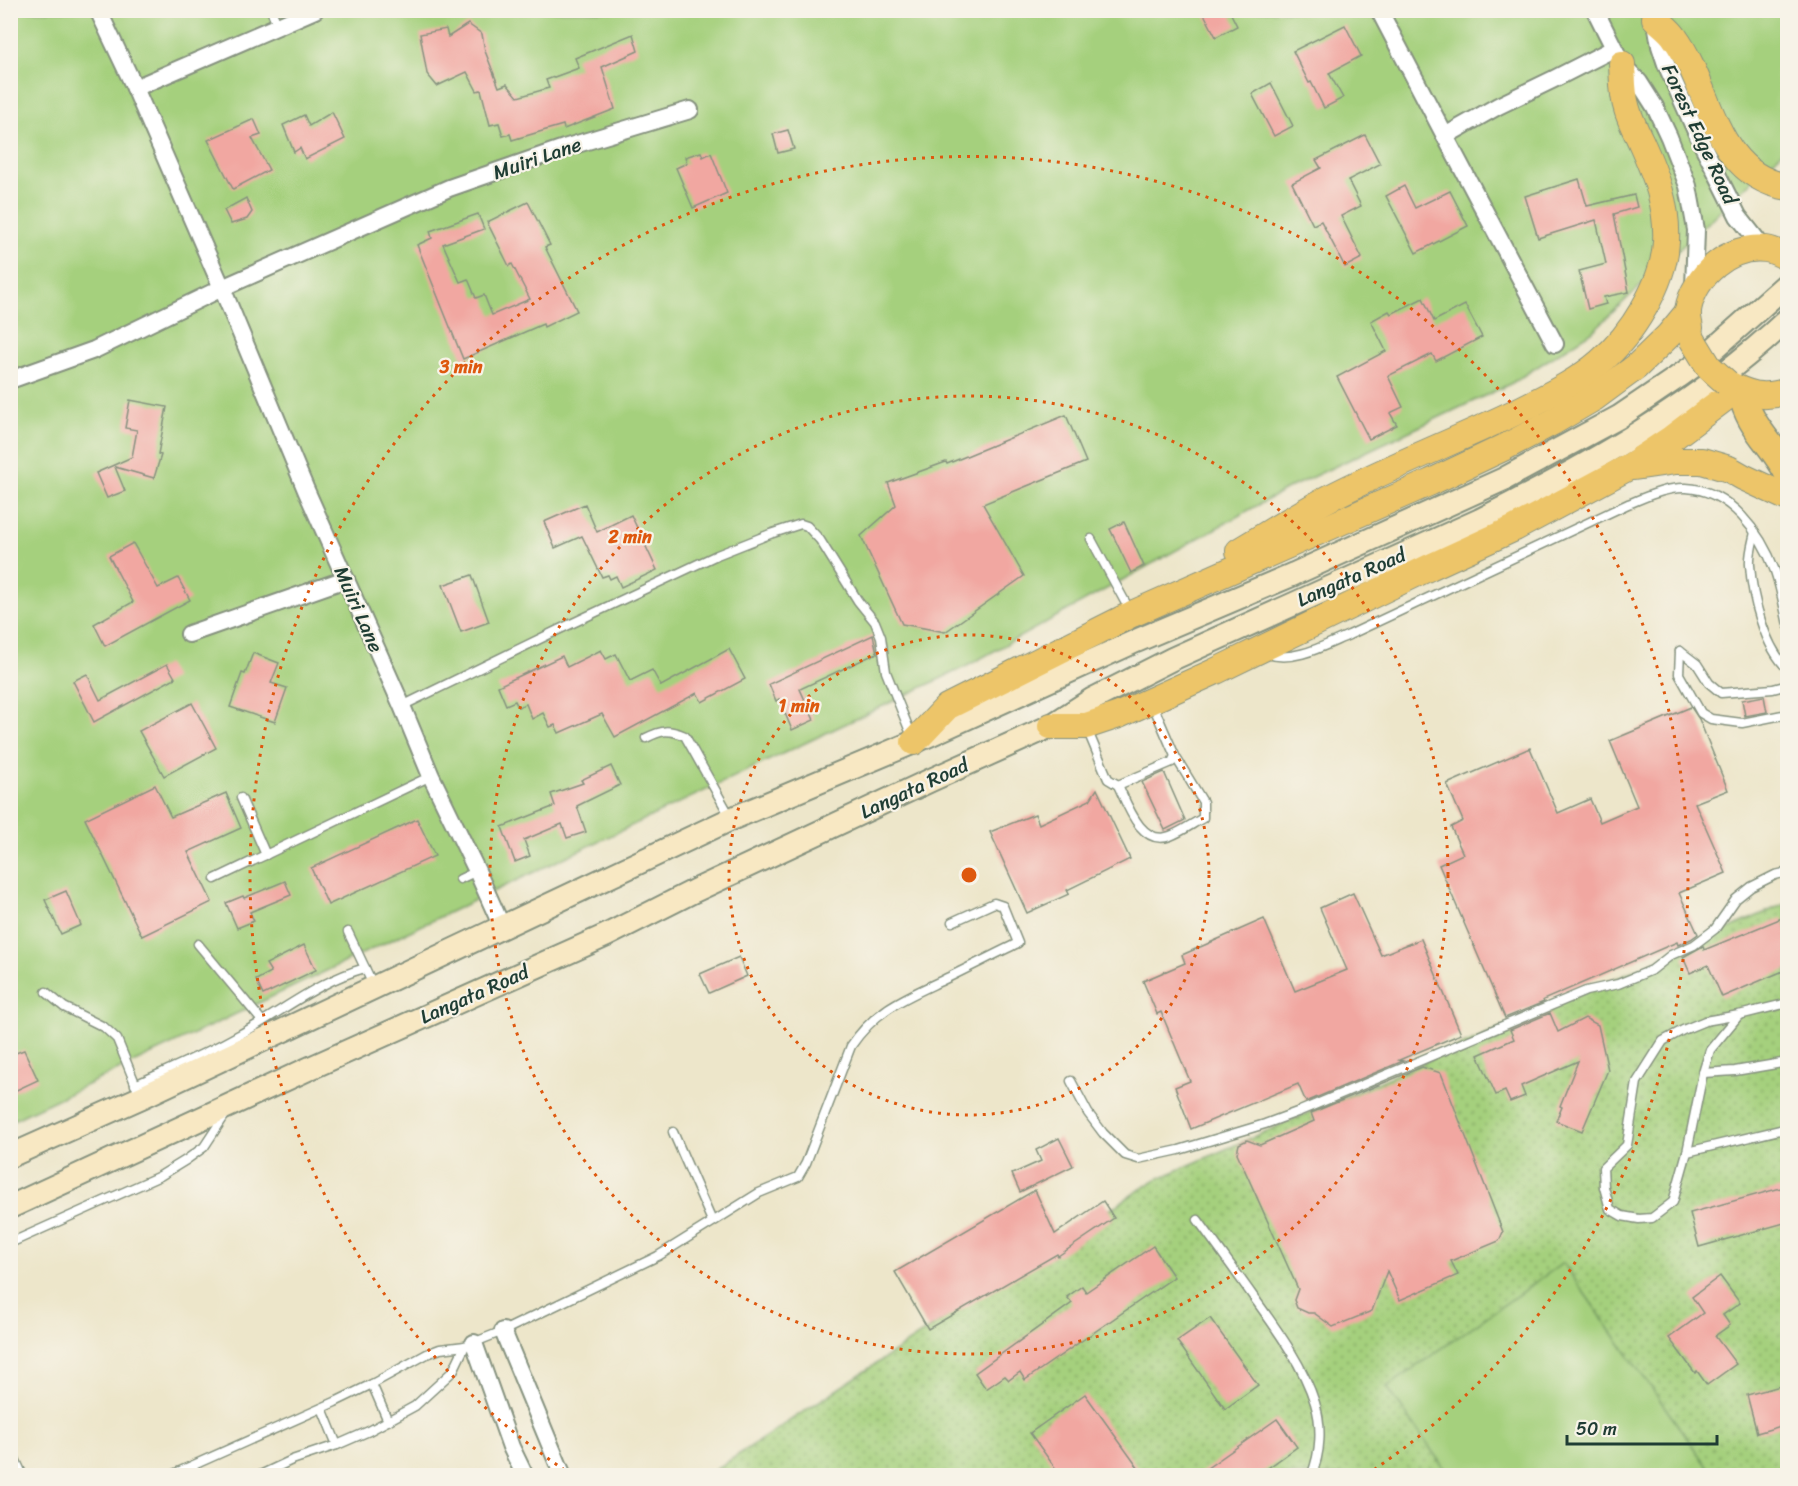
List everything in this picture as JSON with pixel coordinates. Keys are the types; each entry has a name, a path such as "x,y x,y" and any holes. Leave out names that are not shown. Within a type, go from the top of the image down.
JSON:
{"highway":[{"path":"1735,388 1749,417 1788,473"}],"main road":[{"path":"1654,14 1677,40 1715,122 1737,161 1750,173 1774,185 1788,188"},
{"path":"1132,614 1335,495 1497,421 1570,382 1599,363 1622,340 1641,311 1664,261 1666,213 1656,177 1627,110 1618,56"},
{"path":"914,742 947,707 1132,614 1442,477 1553,422 1594,398 1636,367 1669,335 1691,302 1701,281 1722,260 1752,249 1778,251"},
{"name":"Langata Road","path":"10,1156 370,977 502,927 732,819 914,742 1136,641 1305,569 1504,479 1619,417 1678,377 1699,362 1788,283"},
{"path":"1691,302 1692,339 1710,366 1735,388 1761,395 1788,391"},
{"name":"Langata Road","path":"10,1207 607,935 694,891 1051,726 1093,699 1172,659 1480,520 1575,471 1662,418 1739,360 1788,319"},
{"path":"1051,726 1086,726 1119,715 1515,528 1627,468 1672,438 1735,388"},
{"path":"1627,468 1676,461 1702,461 1729,468 1788,498"}],"street":[{"name":"Muiri Lane","path":"98,10 135,88 222,288 306,490 431,776 502,927"},
{"path":"135,88 315,10"},
{"path":"1379,10 1555,344"},
{"name":"Forest Edge Road","path":"1595,10 1618,56 1639,82 1654,107 1669,137 1688,186 1696,230 1691,302"},
{"name":"Forest Edge Road","path":"1654,14 1666,64 1732,206 1778,251"},
{"path":"1445,136 1498,106 1554,79 1618,56"},
{"name":"Muiri Lane","path":"10,380 94,350 222,288 449,188 564,148 690,110"},
{"path":"189,634 346,579"},
{"path":"503,1331 563,1476"},
{"path":"470,1344 525,1476"}],"lane":[{"path":"271,10 278,26"},
{"path":"1259,650 1271,655 1288,656 1311,651 1628,504 1659,492 1685,488 1709,493 1728,503 1755,532 1776,572 1788,625"},
{"path":"402,706 717,555 770,534 801,525 807,526 820,540 858,601 875,622 881,637 886,672 914,742"},
{"path":"1755,532 1749,562 1760,620 1781,663 1788,669"},
{"path":"1091,539 1132,614"},
{"path":"1788,685 1773,689 1721,693 1709,683 1697,664 1680,651 1679,674 1701,713 1711,719 1742,723 1788,714"},
{"path":"1086,726 1107,779 1118,785 1138,826 1153,837 1168,837 1203,818 1203,802 1174,756 1151,700"},
{"path":"646,738 658,732 672,730 685,736 732,819"},
{"path":"1118,785 1172,762 1174,756"},
{"path":"215,879 431,776"},
{"path":"241,798 266,855"},
{"path":"460,879 477,872"},
{"path":"1071,1081 1088,1113 1103,1133 1125,1155 1138,1159 1179,1150 1300,1111 1586,991 1618,984 1652,970 1671,955 1694,945 1715,929 1737,899 1751,887 1775,875 1788,872"},
{"path":"169,1476 372,1384 427,1354 440,1349 470,1344 503,1331 658,1256 759,1193 798,1177 810,1153 851,1046 862,1030 874,1018 895,1004 1018,943 1003,906 999,903 994,903 952,922"},
{"path":"46,992 64,1007 104,1027 117,1039 139,1091 331,980 370,977 348,932"},
{"path":"198,944 262,1021"},
{"path":"1739,1015 1710,1050 1673,1202 1652,1218 1639,1219 1622,1216 1610,1209 1604,1187 1603,1168 1628,1145 1637,1082 1663,1041 1705,1021 1788,1003"},
{"path":"1703,1073 1735,1071 1788,1062"},
{"path":"10,1243 160,1176 186,1160 204,1146 232,1104"},
{"path":"1687,1152 1788,1128"},
{"path":"673,1132 712,1221"},
{"path":"1198,1220 1277,1330 1302,1372 1315,1404 1320,1429 1318,1453 1311,1476"},
{"path":"258,1476 292,1460 338,1445 415,1406 453,1371 470,1344"},
{"path":"372,1384 388,1420"},
{"path":"322,1407 338,1445"},
{"path":"10,1448 23,1476"}],"green space":[{"path":"11,11 1787,11 1787,147 1592,332 1512,383 1287,489 967,666 11,1121"},
{"path":"1787,903 1787,1475 706,1476 1153,1181"},
{"path":"1563,1263 1713,1475 1449,1475 1387,1387"}],"building":[{"path":"1202,10 1229,10 1237,26 1216,37"},
{"path":"468,24 482,34 485,51 499,87 507,84 518,97 549,88 546,80 579,68 575,58 633,34 638,51 602,67 615,109 564,129 563,125 512,140 510,134 503,136 499,123 490,125 481,90 477,91 467,72 437,86 427,74 420,34 446,29 448,37"},
{"path":"1345,25 1361,56 1329,73 1343,98 1324,108 1293,51"},
{"path":"1271,83 1293,126 1274,136 1252,94"},
{"path":"332,112 345,139 305,159 300,148 294,152 283,125 304,115 309,126"},
{"path":"254,119 261,135 252,138 269,170 233,189 208,140"},
{"path":"788,130 794,149 778,153 773,134"},
{"path":"1365,135 1380,164 1348,180 1361,206 1341,216 1362,258 1345,267 1321,221 1313,225 1292,183 1321,168 1316,160"},
{"path":"701,152 703,157 711,153 727,193 693,208 676,168 687,163 685,157"},
{"path":"1579,179 1587,206 1634,195 1637,207 1614,214 1629,292 1604,297 1606,304 1588,309 1579,271 1606,264 1596,220 1538,238 1525,196"},
{"path":"1404,186 1415,208 1450,191 1468,226 1416,253 1386,196"},
{"path":"246,198 252,212 247,219 231,224 224,210"},
{"path":"528,202 550,245 545,247 577,311 544,327 543,324 463,359 417,245 432,238 430,231 478,214 484,229 443,244 460,282 468,279 476,298 484,295 492,315 530,299 512,264 509,266 487,222"},
{"path":"1423,298 1434,321 1465,305 1482,337 1436,361 1432,354 1388,376 1403,407 1390,413 1397,425 1369,439 1337,377 1386,351 1371,321 1389,311 1391,314"},
{"path":"130,400 167,407 158,454 161,455 154,478 115,467 125,491 107,498 96,473 132,457 137,430 125,428"},
{"path":"1066,415 1086,462 983,504 1024,576 945,632 902,624 861,536 896,505 888,483 946,462 947,464"},
{"path":"585,504 597,532 631,515 657,570 621,587 616,576 610,579 608,575 602,577 582,536 555,548 544,522"},
{"path":"1124,522 1144,566 1131,573 1110,529"},
{"path":"133,543 158,588 178,578 190,600 105,646 94,624 133,602 109,556"},
{"path":"472,575 489,622 461,632 443,585"},
{"path":"873,635 877,653 800,689 814,720 792,730 779,699 776,701 769,684"},
{"path":"729,649 745,679 702,702 697,693 615,737 602,714 559,733 555,725 550,727 543,713 532,719 526,704 518,707 515,701 506,705 498,686 562,656 567,667 601,650 606,659 616,654 630,681 652,670 661,686"},
{"path":"253,653 279,663 271,683 287,688 275,722 230,707 242,673 245,674"},
{"path":"167,664 175,678 94,722 73,681 87,674 100,700"},
{"path":"1764,696 1767,712 1745,716 1742,700"},
{"path":"192,703 216,748 164,776 139,731"},
{"path":"1691,707 1699,719 1728,790 1695,803 1726,873 1679,893 1698,934 1678,945 1677,942 1505,1018 1439,865 1463,854 1451,827 1463,821 1447,784 1530,748 1558,813 1590,799 1600,822 1637,806 1610,741"},
{"path":"611,766 620,785 577,806 586,832 567,838 562,824 524,840 530,856 515,862 502,827 555,806 551,794 583,783 581,780"},
{"path":"1164,772 1185,820 1165,830 1142,782"},
{"path":"155,785 171,817 226,793 241,828 188,852 212,902 142,936 85,819"},
{"path":"1097,789 1130,859 1067,890 1069,894 1027,913 990,832 1035,814 1039,824 1090,800"},
{"path":"417,819 435,856 328,905 311,868"},
{"path":"285,881 291,895 250,912 254,921 237,928 226,903"},
{"path":"66,891 81,925 61,934 45,900"},
{"path":"1353,893 1381,955 1421,939 1461,1034 1306,1102 1298,1084 1191,1129 1175,1087 1190,1081 1161,1012 1157,1014 1143,981 1185,963 1182,955 1264,919 1295,991 1347,970 1320,908"},
{"path":"1782,918 1788,931 1788,969 1722,997 1708,965 1690,973 1683,957 1703,946 1704,950"},
{"path":"304,945 316,970 263,995 256,980 271,972 266,964"},
{"path":"739,957 747,976 709,993 700,974"},
{"path":"1550,1013 1558,1032 1585,1018 1598,1025 1608,1070 1582,1131 1556,1121 1578,1061 1521,1086 1525,1096 1510,1102 1505,1091 1496,1095 1478,1055 1514,1039 1510,1030"},
{"path":"24,1050 38,1080 10,1093 10,1055"},
{"path":"1422,1067 1441,1073 1503,1232 1499,1241 1451,1261 1458,1275 1400,1300 1387,1271 1372,1311 1333,1327 1314,1313 1297,1308 1294,1300 1298,1289 1237,1153 1239,1144 1247,1140 1260,1145 1314,1121 1311,1113"},
{"path":"1059,1138 1073,1166 1020,1192 1012,1174 1041,1161 1036,1150"},
{"path":"1788,1186 1788,1222 1699,1247 1690,1213"},
{"path":"1035,1190 1055,1234 1103,1201 1114,1218 1058,1256 1057,1254 928,1329 895,1272"},
{"path":"1153,1246 1174,1277 1025,1380 1020,1372 1009,1380 1005,1376 986,1389 975,1373 1072,1303 1067,1297 1082,1286 1086,1292"},
{"path":"1720,1276 1740,1303 1723,1315 1730,1325 1715,1336 1736,1364 1707,1385 1669,1338 1703,1313 1692,1297"},
{"path":"1210,1318 1258,1385 1225,1409 1177,1341"},
{"path":"1788,1384 1788,1424 1757,1433 1747,1395"},
{"path":"1085,1394 1144,1476 1061,1476 1030,1433"},
{"path":"1277,1419 1297,1447 1257,1476 1196,1476"}]}
